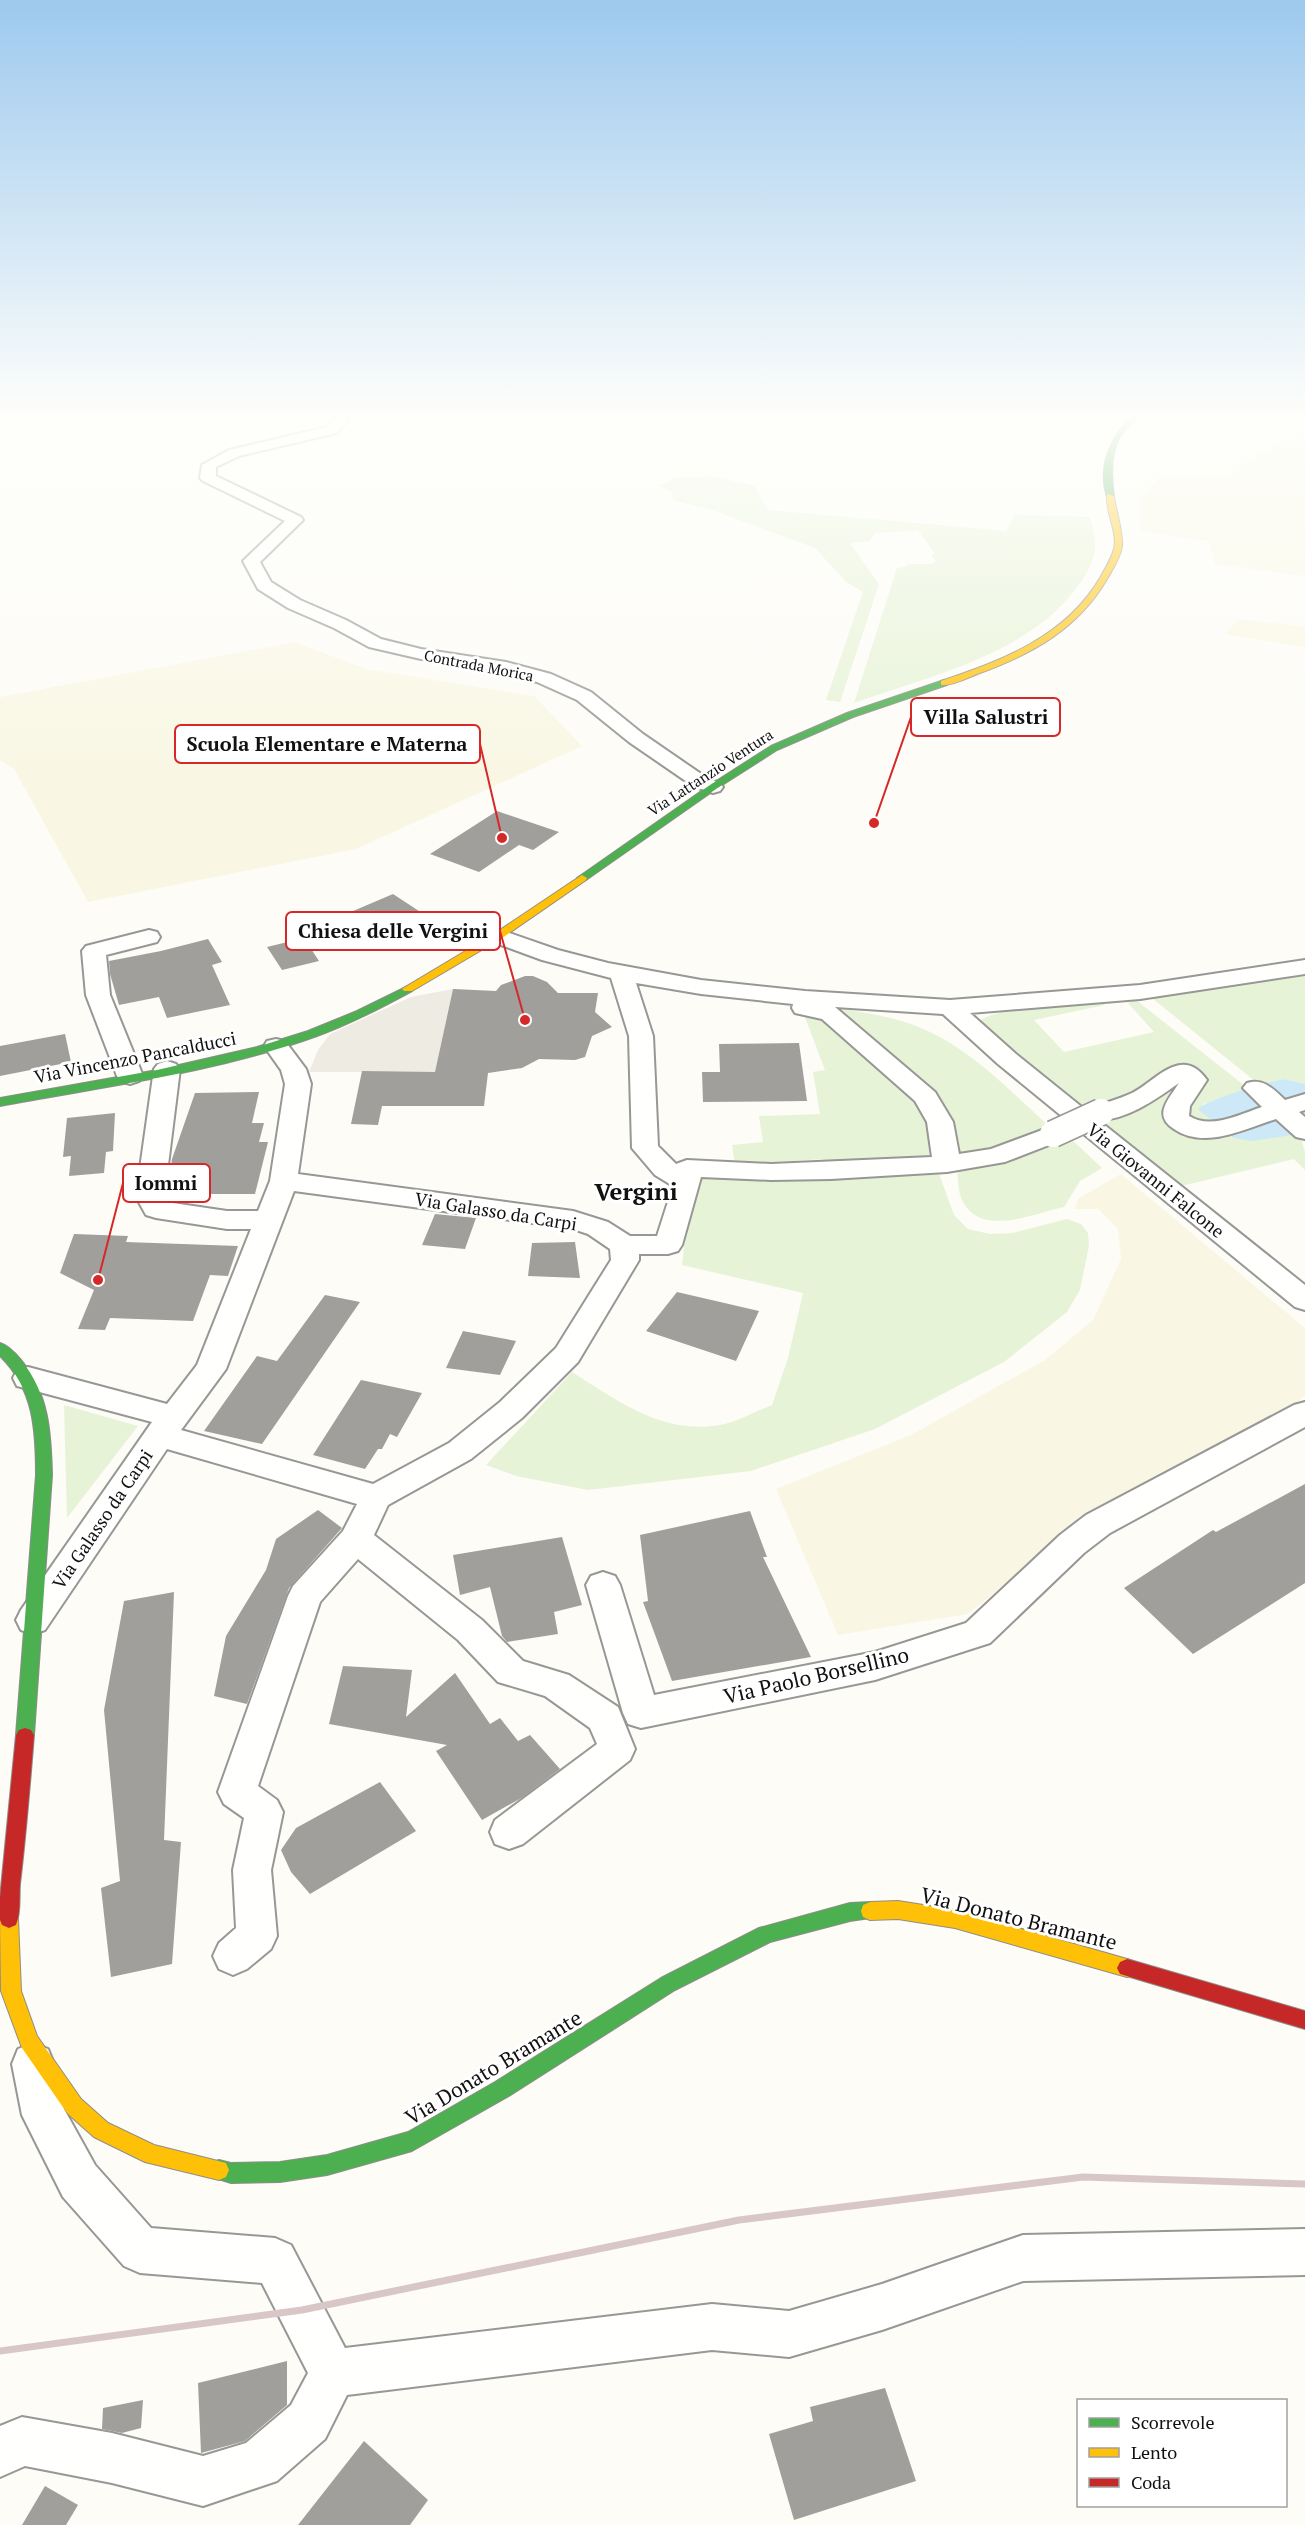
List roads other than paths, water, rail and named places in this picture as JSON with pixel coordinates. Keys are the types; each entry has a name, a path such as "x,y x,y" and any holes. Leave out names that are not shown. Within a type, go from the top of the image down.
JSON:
{"main road":[{"name":"Via Lattanzio Ventura","path":"276,1046 348,1018 403,992 498,936 713,787 774,748 850,715 1001,663 1043,640 1081,613 1104,579 1118,548 1115,532"},
{"name":"Via Vincenzo Pancalducci","path":"0,1102 276,1046"},
{"name":"Via Donato Bramante","path":"0,1348 18,1364 27,1378 42,1422 44,1474 18,1825 9,1901 11,1991 29,2041 74,2106 101,2130 152,2155 231,2173 280,2172 327,2165 412,2141 502,2089 668,1984 766,1934 850,1912 898,1910 955,1919 1305,2020"}],"street":[{"name":"Contrada Morica","path":"282,532 251,561 264,585 294,604 340,624 375,643 421,654 500,666 544,678 584,696 636,738 700,782 713,787"},
{"path":"498,936 550,955 622,974 701,987 805,998 950,1007 1140,992 1305,967"},
{"path":"130,1076 98,994 94,951 149,937"},
{"path":"622,974 641,1036 645,1148 665,1169 687,1176 947,1164 996,1156 1101,1112 1142,1098 1166,1083 1175,1074 1183,1072 1194,1080 1177,1106 1176,1119 1191,1130 1211,1131 1293,1106"},
{"path":"805,998 804,1008 830,1013 926,1097 940,1122 947,1164"},
{"name":"Via Giovanni Falcone","path":"878,1003 945,1027 1007,1059"},
{"name":"Via Giovanni Falcone","path":"950,1007 1007,1059 1305,1300"},
{"name":"Via Galasso da Carpi","path":"32,1623 167,1426 210,1369 284,1181 298,1084 293,1069 276,1046"},
{"path":"166,1069 150,1197 156,1209 227,1220 270,1220"},
{"path":"1256,1088 1293,1106 1305,1131"},
{"path":"234,1956 257,1936 252,1870 264,1812 237,1792 304,1596 356,1539 376,1497 460,1451 511,1410 567,1355 625,1260 624,1245 668,1245 687,1176"},
{"name":"Via Galasso da Carpi","path":"284,1181 573,1220 598,1228 624,1245"},
{"path":"27,1378 376,1497"},
{"name":"Via Paolo Borsellino","path":"603,1585 641,1713 875,1665 978,1633 1072,1545 1098,1524 1305,1413"},
{"path":"356,1539 470,1630 511,1672 556,1685 605,1719 617,1749 509,1832"},
{"path":"29,2041 44,2115 79,2181 140,2250 275,2261 333,2373"},
{"path":"333,2373 712,2327 789,2334 882,2307 1023,2258 1305,2252"},
{"path":"0,2453 22,2441 112,2458 202,2481 260,2464 308,2422 333,2373"}],"water":[{"path":"1283,1079 1305,1084 1305,1133 1251,1141 1234,1138 1198,1109 1225,1096"}],"railway":[{"path":"0,2351 302,2310 739,2220 1083,2177 1305,2184"}],"place":[{"name":"Villa Salustri","path":"874,823"},
{"name":"Scuola Elementare e Materna","path":"502,838"},
{"name":"Chiesa delle Vergini","path":"525,1020"},
{"name":"Iommi","path":"98,1280"}],"district":[{"name":"Vergini","path":"636,1191"}]}
